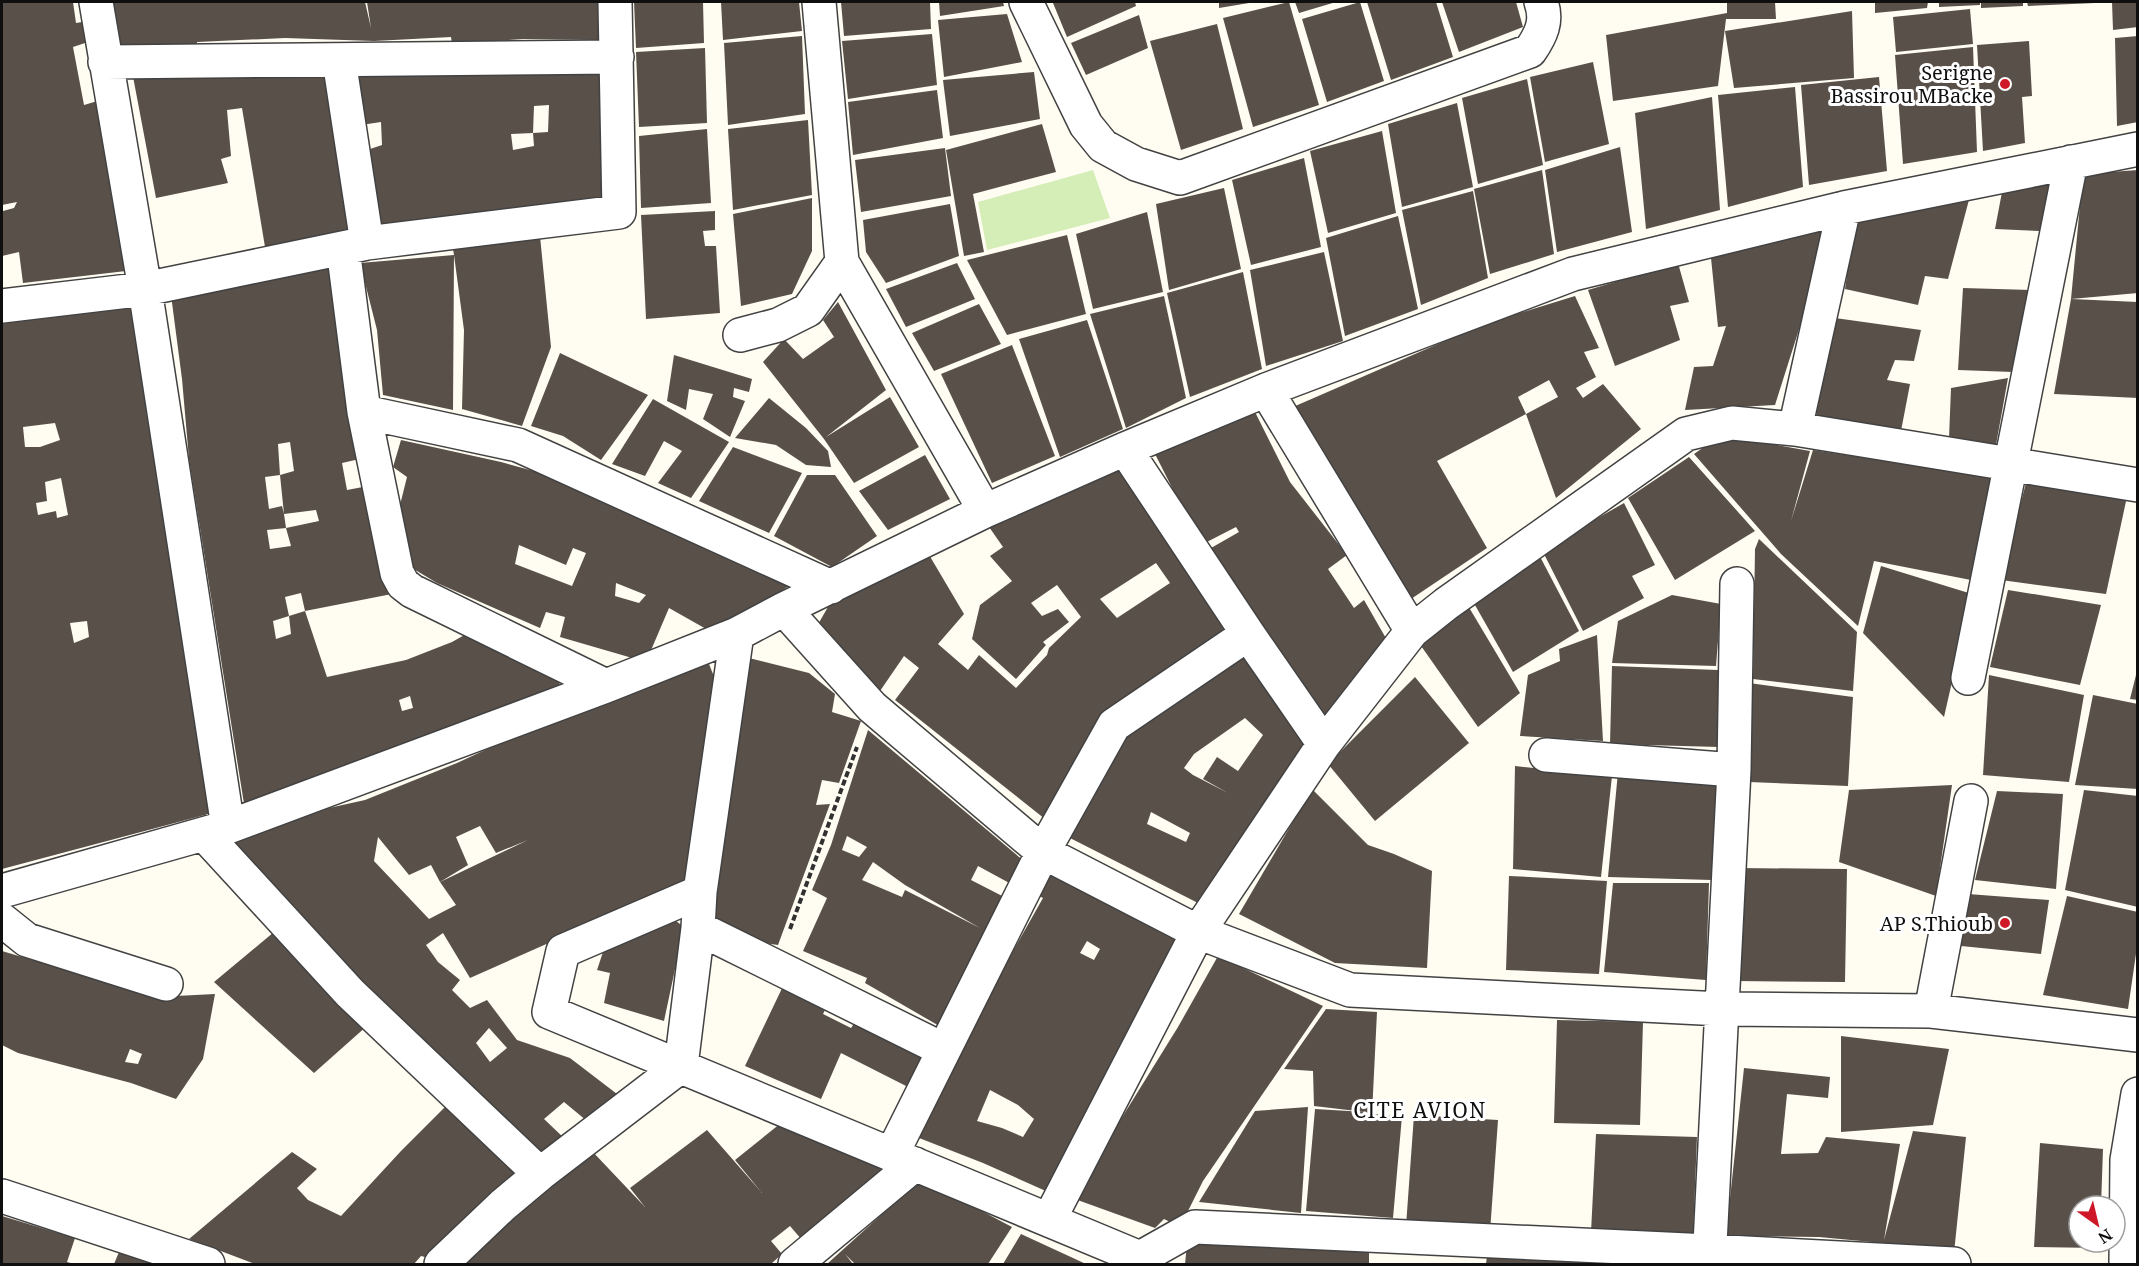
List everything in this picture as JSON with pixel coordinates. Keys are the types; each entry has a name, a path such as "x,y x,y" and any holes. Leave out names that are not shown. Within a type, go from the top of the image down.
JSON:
{"street":[{"path":"96,2 145,289 216,830 350,993 540,1174"},
{"path":"2,306 145,289 355,245 619,212 615,2"},
{"path":"819,2 842,262 985,511"},
{"path":"1026,2 1086,125 1103,146 1136,164 1180,178 1530,51 1541,34 1545,12 1541,2"},
{"path":"105,62 617,57"},
{"path":"339,60 355,245 364,412 398,573 403,584 412,591 606,686"},
{"path":"2,891 216,830 606,686 737,634 985,511 1125,449 1266,390 1574,274 1844,208 2138,149"},
{"path":"1968,678 2071,162"},
{"path":"1795,429 1844,208"},
{"path":"740,335 778,324 808,310 842,262"},
{"path":"1266,390 1413,631"},
{"path":"364,412 518,445 831,587"},
{"path":"1049,1220 1197,932 1324,744 1413,631 1446,604 1686,434 1732,423 1795,429 2138,485"},
{"path":"1125,449 1324,744"},
{"path":"1709,1258 1734,770 1737,584"},
{"path":"784,609 872,707 1043,852 1197,932 1350,990 1721,1009 1931,1011 2138,1035"},
{"path":"441,1264 503,1205 540,1174 681,1066 698,928 700,892 737,634"},
{"path":"795,1264 904,1159 944,1050 1043,852 1114,725 1248,634"},
{"path":"1546,755 1734,770"},
{"path":"1931,1011 1971,801"},
{"path":"700,892 563,951 549,1012 904,1159 1142,1261 1196,1227 1464,1253 1954,1264"},
{"path":"2,920 27,940 166,984"},
{"path":"698,928 944,1050"},
{"path":"2126,1264 2138,1094"},
{"path":"2,1196 208,1264"}],"path":[{"path":"776,966 872,707"}],"green space":[{"path":"1093,170 1110,218 987,250 978,202"}],"building":[{"path":"2,2 73,2 76,23 88,21 91,41 73,47 84,105 101,100 114,187 110,188 126,271 23,283 19,252 2,256 2,207 3,211 14,208 17,202 2,205"},
{"path":"108,2 365,2 371,28 367,2 603,2 606,40 523,39 452,44 451,37 374,41 285,38 197,42 197,55 115,58"},
{"path":"634,2 703,2 704,43 636,48"},
{"path":"721,2 799,2 802,31 723,40"},
{"path":"841,2 930,2 931,29 844,36"},
{"path":"939,2 1003,2 1004,6 940,16"},
{"path":"1135,2 1136,6 1067,37 1053,3"},
{"path":"1219,2 1249,2 1249,3 1219,8"},
{"path":"1289,2 1319,105 1253,127 1223,18"},
{"path":"1295,2 1336,2 1299,13"},
{"path":"1360,2 1384,81 1327,102 1302,19"},
{"path":"1367,2 1436,2 1453,57 1391,80"},
{"path":"1442,2 1516,2 1523,27 1459,52"},
{"path":"1727,2 1775,2 1776,19 1726,19 1718,86 1613,101 1606,35 1727,13"},
{"path":"1875,2 1928,2 1927,8 1875,13"},
{"path":"1939,2 1980,2 1980,5 1939,7"},
{"path":"1981,2 2023,2 2023,6 1981,8"},
{"path":"2027,2 2095,2 2095,3 2028,6"},
{"path":"2112,2 2138,2 2138,27 2113,30"},
{"path":"1970,9 1973,44 1896,52 1893,17"},
{"path":"1852,11 1854,78 1734,88 1725,31"},
{"path":"1007,14 1022,62 944,77 938,20"},
{"path":"1139,15 1148,48 1086,75 1071,43"},
{"path":"1217,24 1243,129 1181,150 1150,41"},
{"path":"932,34 937,85 848,99 842,41"},
{"path":"802,36 805,114 728,125 724,43"},
{"path":"2138,36 2138,122 2117,126 2115,38"},
{"path":"2029,41 2032,96 2022,97 2025,143 1983,151 1977,45"},
{"path":"1973,47 1977,152 1903,164 1895,55"},
{"path":"705,48 707,123 639,127 636,52"},
{"path":"1593,62 1609,144 1545,162 1530,77"},
{"path":"605,63 611,208 377,227 367,150 382,145 381,122 361,125 355,70","holes":["549,105 548,132 533,133 534,106","533,133 534,146 513,150 511,134"]},
{"path":"335,64 359,236 266,253 242,108 227,110 231,156 221,159 228,183 156,198 131,66"},
{"path":"1034,72 1040,119 950,136 943,80"},
{"path":"1879,77 1887,171 1809,185 1801,85"},
{"path":"1527,79 1543,165 1478,184 1462,98"},
{"path":"1795,87 1803,187 1728,207 1718,95"},
{"path":"937,90 943,138 853,155 848,102"},
{"path":"1712,97 1720,210 1646,229 1635,113"},
{"path":"1457,103 1473,187 1402,207 1388,124"},
{"path":"808,120 812,195 733,210 728,129"},
{"path":"1042,124 1056,172 973,194 984,252 964,256 946,150"},
{"path":"707,129 711,203 641,208 639,136"},
{"path":"1382,131 1396,213 1328,233 1310,151"},
{"path":"1620,147 1632,232 1557,252 1545,170"},
{"path":"945,148 951,196 861,212 855,160"},
{"path":"1304,158 1321,247 1251,265 1232,180"},
{"path":"1542,170 1554,254 1490,274 1474,189"},
{"path":"2138,170 2138,293 2071,299 2083,174"},
{"path":"2049,184 2040,231 1995,229 2002,192"},
{"path":"1224,188 1241,269 1169,290 1156,204"},
{"path":"1473,191 1488,278 1421,305 1402,210"},
{"path":"1970,196 1948,279 1925,276 1918,305 1845,289 1855,221"},
{"path":"812,198 812,251 792,294 741,306 733,214"},
{"path":"950,204 959,256 886,283 866,252 863,220"},
{"path":"715,211 715,230 703,231 705,246 716,246 720,313 646,319 641,215"},
{"path":"1147,212 1163,292 1093,309 1076,234"},
{"path":"1398,216 1418,309 1345,336 1326,238"},
{"path":"1827,224 1801,323 1775,405 1685,410 1694,367 1713,366 1726,326 1718,327 1710,248"},
{"path":"1067,235 1086,314 1007,335 967,260"},
{"path":"540,236 551,347 522,426 462,409 464,330 453,249"},
{"path":"1324,252 1343,341 1266,366 1250,270"},
{"path":"454,255 453,410 383,395 377,330 360,263"},
{"path":"331,263 364,458 342,463 347,490 368,486 397,593 305,611 327,677 406,660 452,642 468,633 557,669 560,686 245,810 189,459 171,295","holes":["290,442 294,471 280,475 278,444","280,475 284,514 282,506 269,509 265,477","316,510 319,521 286,528 284,514","286,528 291,546 270,549 267,530","301,593 305,611 289,616 285,597","289,616 291,634 276,639 273,621","410,696 413,708 402,711 399,700"]},
{"path":"957,263 975,299 906,327 886,289"},
{"path":"1678,263 1689,302 1670,306 1680,340 1615,366 1588,290"},
{"path":"1243,272 1262,369 1190,397 1167,293"},
{"path":"1963,288 2031,290 2013,372 1958,370"},
{"path":"1164,296 1186,398 1126,428 1090,314"},
{"path":"1575,296 1599,348 1584,352 1596,377 1576,388 1583,398 1603,384 1641,429 1556,498 1526,414 1437,461 1487,548 1408,601 1293,407 1484,324","holes":["1549,380 1558,397 1526,414 1518,397"]},
{"path":"2071,299 2138,302 2138,398 2054,394"},
{"path":"135,300 216,812 2,869 2,314","holes":["55,423 60,440 40,447 25,447 23,427","61,478 68,515 57,518 56,511 38,515 36,503 47,501 45,482","87,621 89,637 74,643 70,623"]},
{"path":"838,302 886,390 826,437 890,397 919,447 854,483 824,439 763,362 784,339 803,359 834,337 823,320"},
{"path":"979,304 1001,344 934,371 912,333"},
{"path":"1835,318 1921,330 1914,361 1895,360 1887,380 1910,384 1901,431 1816,416"},
{"path":"1087,320 1123,429 1060,457 1019,339"},
{"path":"1012,345 1055,456 992,483 941,374"},
{"path":"560,353 648,395 601,460 563,436 531,426"},
{"path":"674,355 752,379 749,392 734,388 733,397 745,401 730,437 703,419 713,394 689,389 686,410 667,401"},
{"path":"2008,378 1996,445 1949,438 1951,388"},
{"path":"769,398 806,428 828,451 831,467 806,465 776,445 735,438"},
{"path":"653,399 729,442 691,498 658,483 682,451 664,441 645,476 612,464"},
{"path":"1255,412 1290,482 1347,555 1328,569 1354,608 1364,600 1387,640 1326,722 1204,552 1239,532 1236,527 1201,545 1155,454"},
{"path":"1721,435 1810,451 1791,521 1813,450 1898,463 1998,474 1976,581 1874,561 1858,626 1781,554 1694,454"},
{"path":"401,440 501,462 559,478 798,580 715,634 669,608 646,662 560,637 565,617 546,612 540,628 437,583 412,568 398,513 407,477 393,467","holes":["519,545 566,565 573,548 586,553 572,586 515,564","616,583 646,595 639,603 615,596"]},
{"path":"733,447 802,473 769,533 699,501"},
{"path":"925,455 950,499 888,530 859,491"},
{"path":"1689,457 1755,531 1675,580 1628,498"},
{"path":"1124,464 1238,627 1165,675 1045,819 895,700 919,668 904,656 880,691 813,633 836,593 925,548 964,614 938,644 968,670 979,655 1016,688 1047,655 1049,648 1081,617 1057,585 1031,603 1042,616 1058,609 1069,622 1043,642 1046,645 1016,679 972,639 980,605 1012,581 990,556 1003,547 987,524","holes":["1156,563 1170,583 1117,618 1100,599"]},
{"path":"807,475 835,475 877,536 832,567 774,536"},
{"path":"2028,475 2128,492 2106,594 2001,580"},
{"path":"1624,503 1655,565 1632,576 1644,598 1583,631 1542,550"},
{"path":"1759,539 1857,632 1853,691 1753,679 1755,549"},
{"path":"1536,549 1579,631 1513,672 1471,598"},
{"path":"1881,566 1972,594 1944,717 1863,633"},
{"path":"2008,590 2101,605 2080,685 1990,667"},
{"path":"1672,595 1721,604 1716,666 1612,663 1618,621"},
{"path":"1464,599 1520,693 1478,727 1419,643"},
{"path":"1597,635 1603,741 1520,736 1528,675 1560,661 1559,649"},
{"path":"1252,650 1314,738 1260,810 1233,856 1198,903 1070,838 1097,784 1128,734","holes":["1245,718 1263,735 1238,771 1217,757 1203,779 1228,793 1193,775 1184,768 1194,754","1151,812 1190,833 1186,842 1147,824"]},
{"path":"749,658 809,673 835,694 832,712 861,721 839,783 822,780 816,805 830,804 778,945 756,942 709,927"},
{"path":"709,664 717,684 690,886 587,926 470,978 443,933 426,945 438,962 460,980 452,990 470,1008 487,1000 517,1040 570,1058 617,1094 587,1121 564,1102 544,1119 565,1139 542,1156 226,845 266,822 365,800 457,763 550,720","holes":["480,826 496,853 528,840 440,882 468,865 456,837","378,837 409,875 431,865 456,905 429,919 374,861","489,1028 507,1048 490,1062 476,1043"]},
{"path":"1612,666 1718,670 1719,747 1610,744"},
{"path":"2138,671 2138,700 2130,699"},
{"path":"1989,675 2084,695 2069,782 1983,775"},
{"path":"1415,677 1469,743 1375,821 1328,764"},
{"path":"1749,683 1853,697 1848,786 1749,782"},
{"path":"2093,695 2138,704 2138,789 2075,785"},
{"path":"868,730 1025,862 1013,885 978,866 971,880 1010,900 941,1027 865,983 867,978 803,951 827,898 812,890 831,845","holes":["847,836 867,847 859,857 842,850","873,862 905,885 980,928 905,890 902,897 862,880"]},
{"path":"1515,766 1612,776 1601,877 1513,869"},
{"path":"1618,772 1719,776 1712,880 1608,877"},
{"path":"1952,785 1936,896 1839,862 1849,790"},
{"path":"1312,789 1368,845 1432,871 1427,968 1335,963 1239,914"},
{"path":"2084,790 2138,796 2138,907 2065,890"},
{"path":"1997,791 2063,794 2056,889 1975,880"},
{"path":"1052,867 1183,941 1048,1192 914,1136 981,1001 1008,960 1043,898 1037,895","holes":["1087,941 1100,949 1094,960 1080,953","990,1090 1018,1105 1034,1119 1023,1137 977,1121"]},
{"path":"1738,868 1847,869 1845,982 1736,981"},
{"path":"1509,876 1607,881 1599,974 1506,970"},
{"path":"1613,883 1709,883 1706,980 1604,972"},
{"name":"AP S.Thioub","path":"1968,894 2049,900 2041,954 1961,946"},
{"path":"2067,896 2138,912 2138,940 2128,1009 2043,995"},
{"path":"672,918 684,927 664,1021 604,1003 610,973 597,970 607,940"},
{"path":"274,932 368,1025 314,1073 214,982"},
{"path":"2,951 156,997 215,994 203,1059 176,1099 131,1083 18,1053 2,1045","holes":["130,1049 142,1054 138,1064 125,1062"]},
{"path":"1218,956 1323,1006 1203,1181 1180,1227 1164,1219 1155,1228 1072,1198 1178,1027"},
{"path":"785,982 830,1000 823,1014 851,1028 861,1013 933,1051 912,1089 841,1053 821,1099 745,1066"},
{"path":"1326,1009 1377,1012 1372,1114 1402,1116 1393,1218 1306,1211 1315,1109 1365,1112 1314,1106 1313,1071 1284,1069"},
{"path":"1557,1020 1643,1022 1640,1125 1554,1123"},
{"path":"1841,1036 1949,1049 1933,1125 1841,1132"},
{"path":"1744,1068 1830,1077 1828,1098 1787,1094 1781,1154 1818,1153 1826,1137 1900,1144 1884,1240 1913,1131 1966,1137 1954,1253 1819,1237 1726,1236"},
{"path":"448,1104 525,1171 429,1258 421,1256 414,1264 255,1264 189,1239 292,1152 317,1169 297,1188 308,1200 341,1216"},
{"path":"1308,1107 1301,1213 1199,1202 1255,1111"},
{"path":"1414,1115 1498,1120 1490,1232 1406,1226"},
{"path":"786,1119 886,1167 802,1240 790,1226 771,1241 782,1254 771,1264 462,1264 591,1150 645,1207 630,1188 707,1130 762,1193 735,1160"},
{"path":"1596,1134 1697,1137 1693,1236 1591,1232"},
{"path":"2040,1143 2103,1149 2101,1194 2067,1194 2067,1248 2034,1247"},
{"path":"921,1179 1012,1227 988,1264 855,1264 845,1254 853,1264 827,1264"},
{"path":"2,1216 75,1238 67,1262 74,1264 2,1264"},
{"path":"1021,1234 1086,1264 1003,1264"},
{"path":"1187,1244 1369,1249 1369,1264 1185,1264"},
{"path":"1488,1247 1599,1257 1598,1264 1486,1264"},
{"path":"119,1252 174,1262 179,1264 114,1264"}],"place":[{"name":"Serigne Bassirou MBacke","path":"2005,84"},
{"name":"AP S.Thioub","path":"2005,923"}],"district":[{"name":"CITE AVION","path":"1420,1110"}]}
